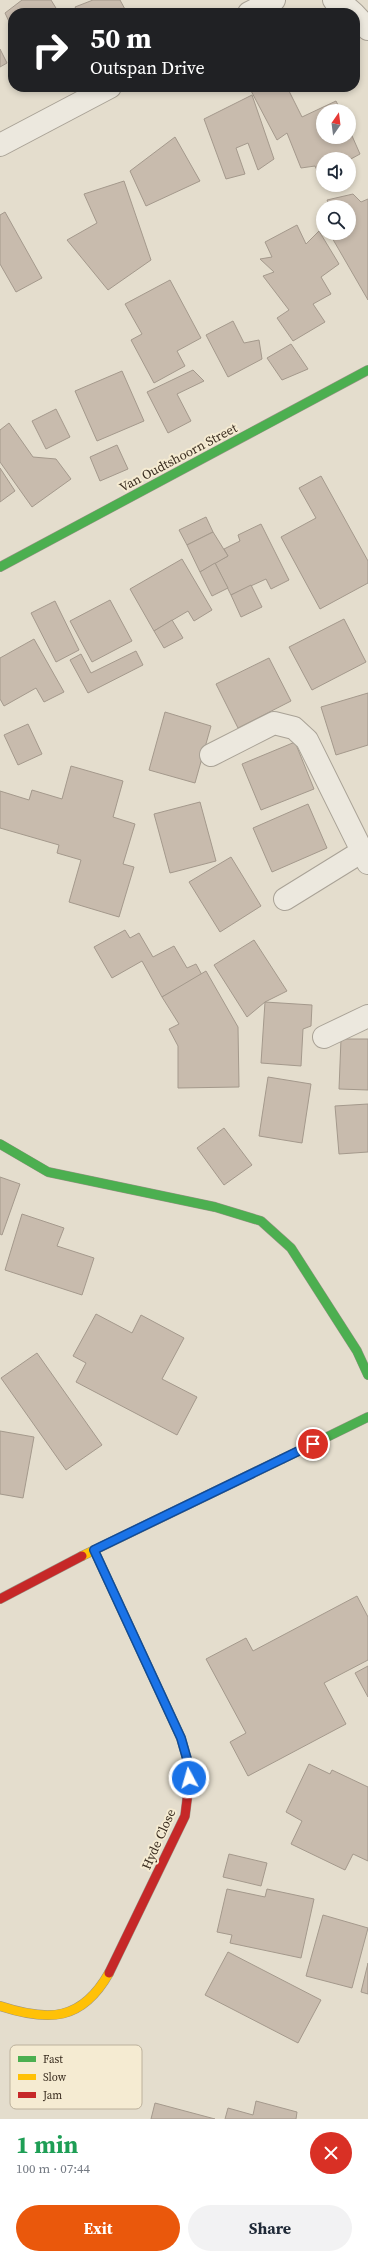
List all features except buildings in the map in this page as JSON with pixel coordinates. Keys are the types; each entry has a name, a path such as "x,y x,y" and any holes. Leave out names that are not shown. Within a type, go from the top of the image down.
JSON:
{"street":[{"path":"259,8 274,0"},
{"path":"334,0 345,8"},
{"path":"360,20 368,28"},
{"path":"0,145 101,92"},
{"name":"Van Oudtshoorn Street","path":"0,567 368,370"},
{"path":"211,755 274,723 294,728 307,740 364,857 285,899"},
{"path":"324,1037 368,1016"},
{"path":"0,1144 48,1172 215,1207 261,1221 291,1248 357,1350 368,1375"},
{"path":"0,1599 94,1550 368,1418"},
{"name":"Hyde Close","path":"0,2006 24,2014 70,2012 85,2005 94,1996 114,1962 185,1816 189,1790 189,1766 181,1738 94,1550"}],"traffic: fast":[{"path":"0,567 368,370"},
{"path":"0,1144 48,1172 215,1207 261,1221 291,1248 357,1351 368,1375"},
{"path":"282,1459 368,1417"},
{"path":"94,1550 181,1738 189,1766 189,1784"}],"traffic: slow":[{"path":"82,1556 282,1459"},
{"path":"0,2006 34,2014 63,2014 76,2009 87,2001 99,1989 109,1973"}],"traffic: jam":[{"path":"0,1599 82,1556"},
{"path":"109,1973 185,1816 189,1784"}],"route":[{"path":"189,1778 189,1766 181,1738 94,1550 313,1444"}]}
